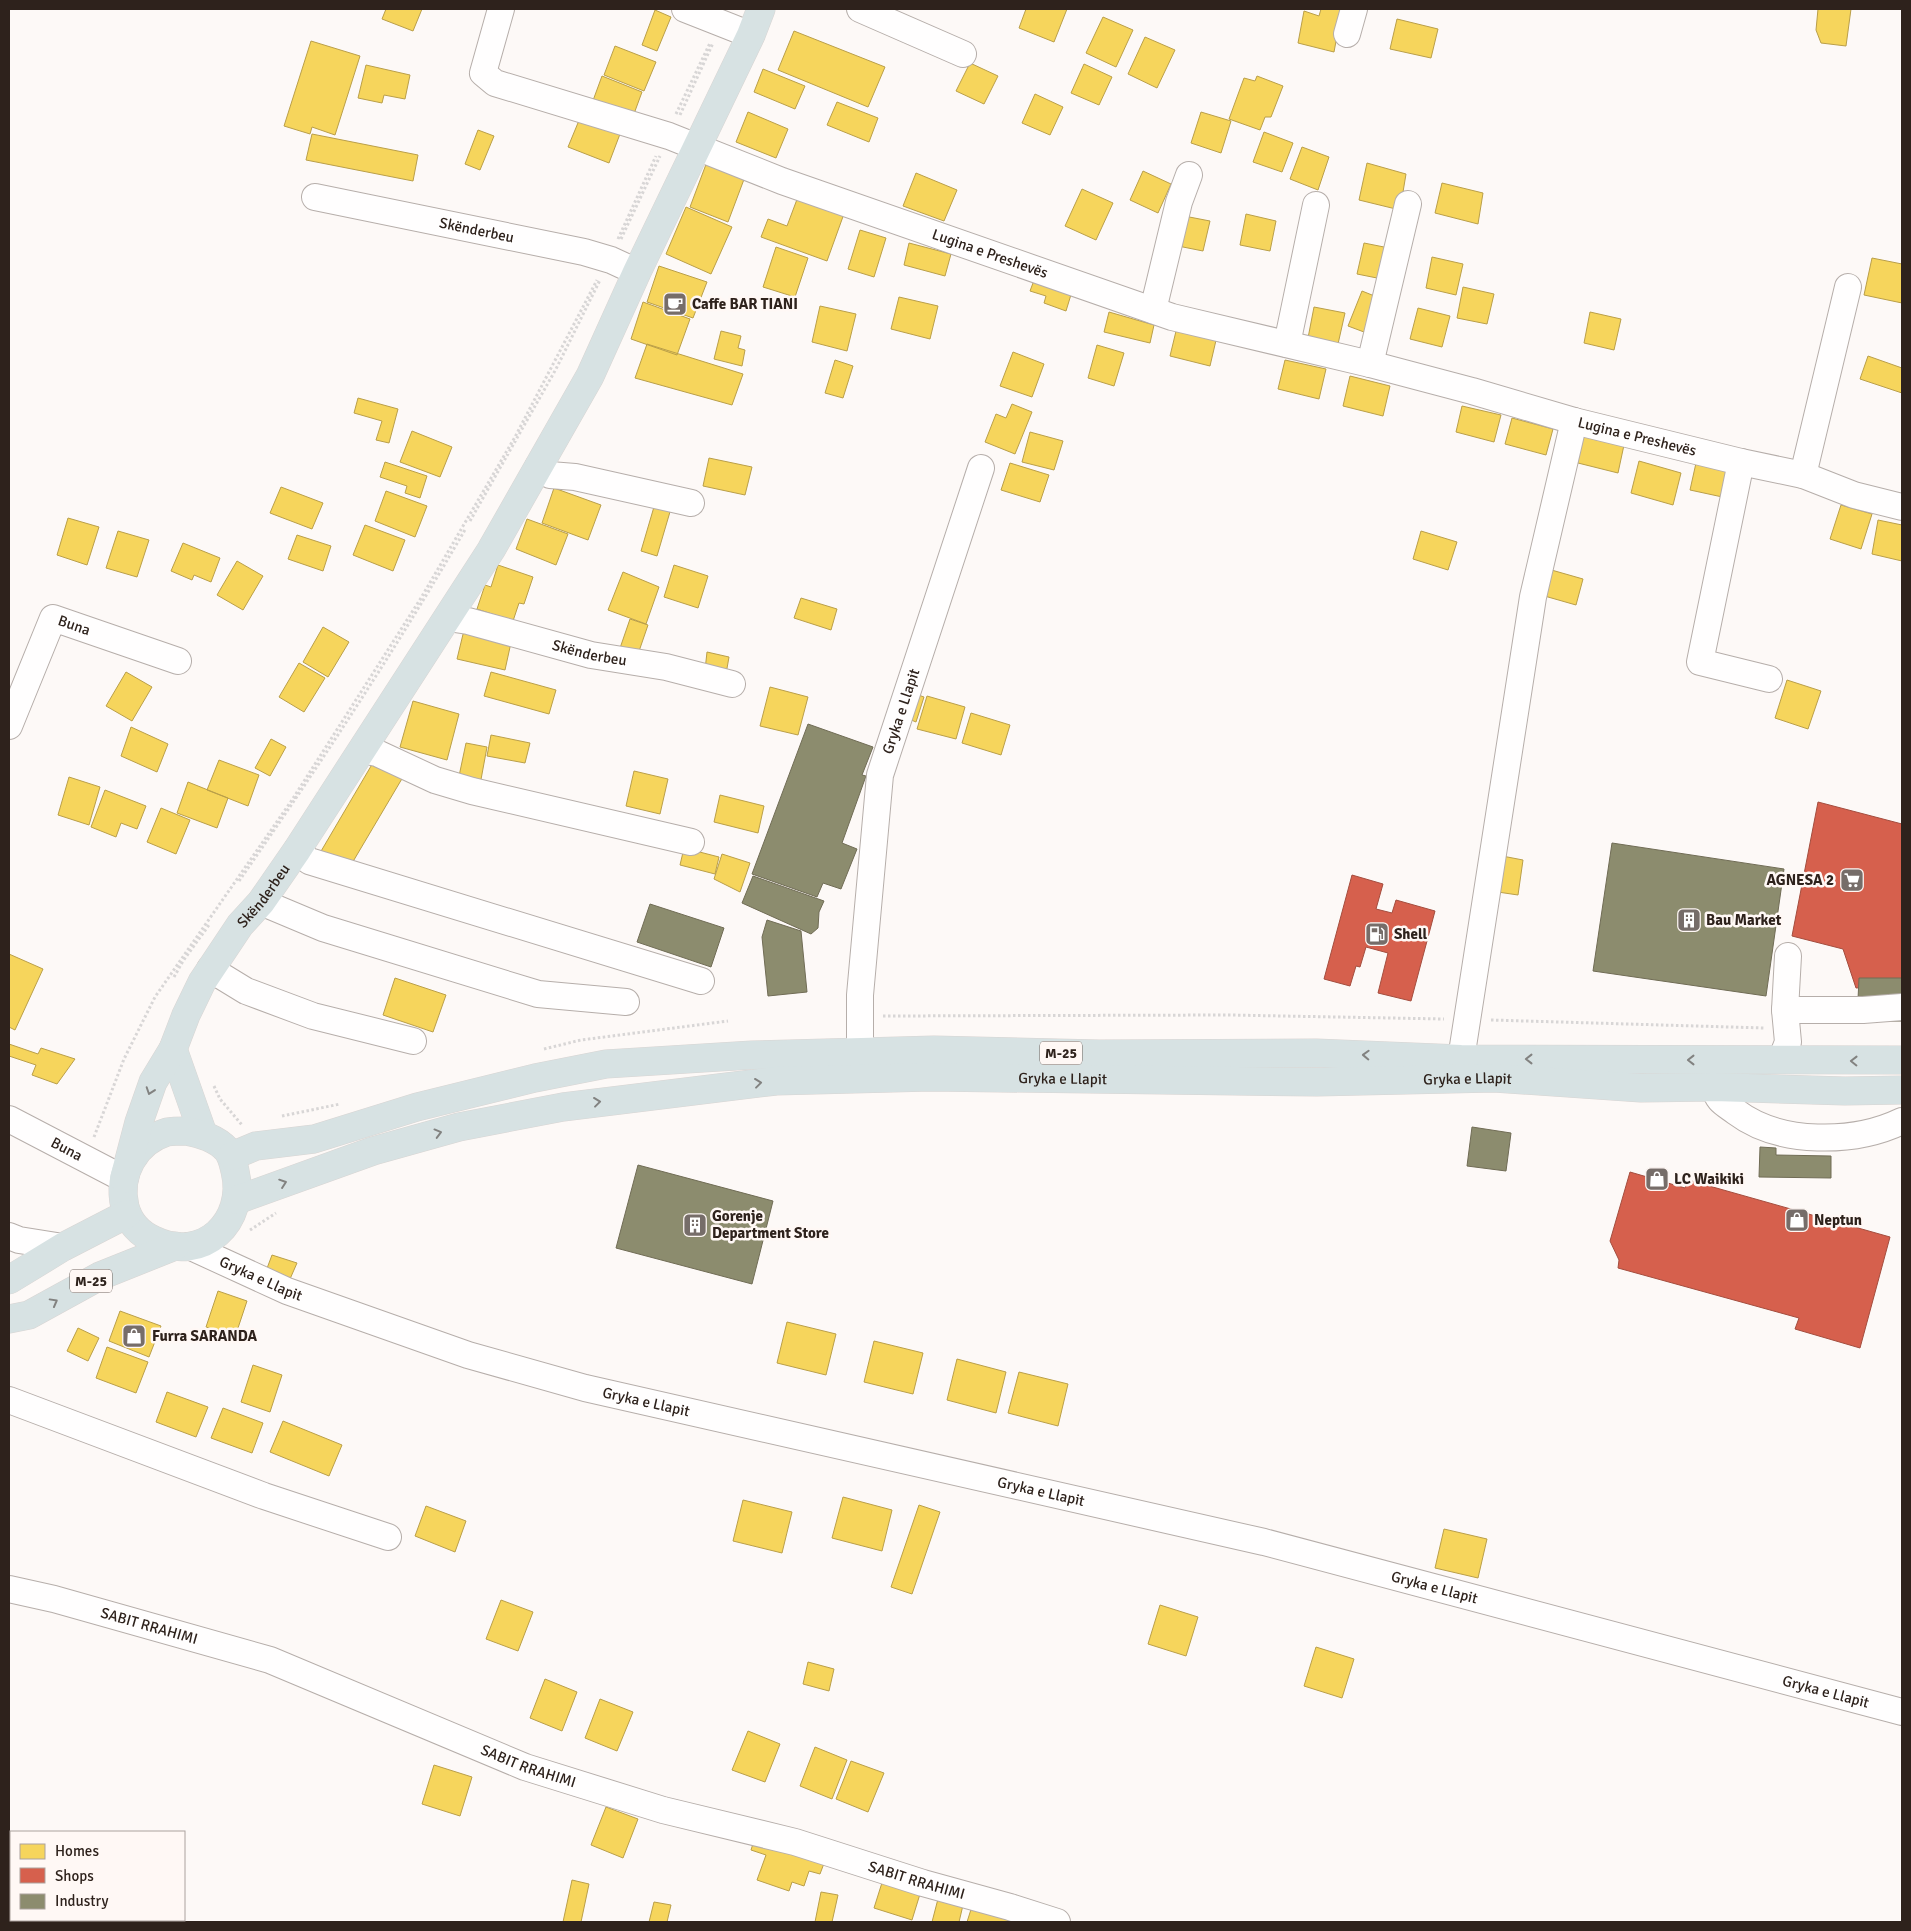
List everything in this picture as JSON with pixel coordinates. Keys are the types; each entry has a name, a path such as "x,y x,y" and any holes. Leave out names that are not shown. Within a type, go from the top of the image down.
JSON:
{"main road":[{"name":"Skënderbeu","path":"124,1179 139,1122 153,1082 173,1048 186,1015 210,969 240,925 261,902 364,750 395,696 491,550 590,376 637,272 751,35 761,9"},
{"path":"173,1048 203,1134"},
{"name":"Gryka e Llapit","path":"232,1156 256,1146 314,1139 417,1107 535,1078 606,1064 752,1055 934,1050 1099,1054 1316,1054 1461,1059 1902,1060"},
{"name":"Gryka e Llapit","path":"237,1200 373,1151 459,1127 563,1106 776,1081 931,1077 1317,1082 1494,1078 1641,1088 1902,1090"},
{"path":"186,1130 203,1134 226,1149 232,1156 238,1184 237,1200 233,1213 225,1225 205,1243 182,1246 161,1244 148,1238 137,1229 127,1214 124,1202 124,1179 129,1163 139,1149 153,1138 169,1132 186,1130"},
{"name":"M-25","path":"9,1280 63,1247 127,1214"},
{"name":"M-25","path":"9,1319 29,1315 100,1276 182,1246"}],"street":[{"name":"Lugina e Preshevës","path":"501,9 483,73 495,83 668,136 782,181 1172,317 1370,364 1574,421 1803,475 1854,495 1902,507"},
{"path":"685,9 751,35"},
{"path":"860,9 963,54"},
{"path":"1347,34 1354,9"},
{"path":"1153,310 1179,202 1190,175"},
{"name":"Skënderbeu","path":"315,196 610,259 637,272"},
{"path":"1287,344 1316,204"},
{"path":"1370,364 1408,204"},
{"path":"1803,475 1848,287"},
{"path":"1461,1059 1533,597 1574,421"},
{"path":"1742,462 1700,662 1769,679"},
{"path":"538,467 550,475 575,477 691,503"},
{"name":"Gryka e Llapit","path":"860,1053 860,1016 866,918 880,775 981,468"},
{"name":"Buna","path":"9,726 53,618 178,661"},
{"name":"Skënderbeu","path":"448,618 468,620 591,655 666,667 732,684"},
{"path":"364,750 378,753 434,780 472,791 691,842"},
{"path":"297,850 309,861 701,981"},
{"path":"261,902 323,928 538,994 626,1002"},
{"path":"1781,1060 1788,1042 1786,1019 1788,956"},
{"path":"210,969 246,991 313,1016 413,1041"},
{"path":"1786,1019 1864,1010 1902,1008"},
{"path":"1714,1088 1717,1098 1746,1120 1769,1130 1797,1135 1844,1138 1871,1132 1902,1121"},
{"name":"Buna","path":"9,1119 124,1179"},
{"path":"9,1236 19,1240 63,1247"},
{"name":"Gryka e Llapit","path":"182,1246 287,1291 468,1356 567,1383 1264,1542 1902,1712"},
{"path":"9,1400 264,1496 388,1537"},
{"name":"SABIT RRAHIMI","path":"9,1589 270,1660 525,1767 663,1810 794,1842 923,1883 1056,1922"}],"path":[{"path":"174,977 183,961 310,778 440,573 556,369 721,23"},
{"path":"85,1158 124,1060 155,997 292,800 421,598 515,437 610,259"},
{"path":"860,1016 1229,1015 1468,1020 1786,1019"},
{"path":"543,1050 580,1040 728,1020"},
{"path":"212,1083 220,1099 242,1126 251,1124"},
{"path":"279,1117 344,1102"},
{"path":"250,1231 281,1210"}],"building: Homes":[{"path":"386,9 422,9 413,31 382,19"},
{"path":"1026,9 1067,9 1054,42 1019,28"},
{"path":"1321,9 1342,9 1334,52 1298,43 1304,11 1319,16"},
{"path":"1818,9 1851,9 1846,46 1821,43 1816,30"},
{"path":"655,10 671,17 657,51 642,45"},
{"path":"1103,17 1133,30 1116,67 1086,53"},
{"path":"1397,19 1438,29 1431,58 1390,49"},
{"path":"794,31 885,67 868,107 778,70"},
{"path":"1145,37 1175,50 1157,88 1128,74"},
{"path":"311,41 360,56 335,135 312,127 310,134 284,126"},
{"path":"615,46 656,62 644,91 604,75"},
{"path":"970,63 998,76 984,104 956,91"},
{"path":"1084,64 1112,77 1099,105 1071,93"},
{"path":"366,65 410,75 405,99 384,95 382,103 358,98"},
{"path":"763,69 805,86 795,109 754,92"},
{"path":"602,76 642,92 631,122 591,106"},
{"path":"1257,76 1283,86 1271,117 1265,117 1260,130 1229,119 1244,78 1255,81"},
{"path":"1035,94 1063,107 1050,135 1022,123"},
{"path":"837,102 878,118 869,142 827,125"},
{"path":"748,112 788,129 776,158 736,142"},
{"path":"1201,112 1231,121 1221,153 1191,143"},
{"path":"580,118 620,134 609,163 568,147"},
{"path":"478,130 494,136 480,170 465,164"},
{"path":"1264,132 1293,143 1282,172 1253,162"},
{"path":"312,134 418,155 413,181 306,160"},
{"path":"1302,147 1329,157 1318,190 1290,179"},
{"path":"708,159 746,174 728,222 690,207"},
{"path":"1367,163 1406,174 1400,210 1359,200"},
{"path":"1143,171 1171,184 1158,213 1130,200"},
{"path":"916,173 957,190 944,221 903,206"},
{"path":"1442,183 1483,193 1478,224 1435,213"},
{"path":"1082,189 1113,203 1096,240 1065,226"},
{"path":"799,194 845,211 827,261 761,237 768,219 787,226"},
{"path":"686,207 732,227 711,274 666,254"},
{"path":"1246,214 1276,221 1270,251 1240,245"},
{"path":"1179,215 1210,221 1203,251 1173,245"},
{"path":"860,230 886,238 874,277 848,269"},
{"path":"909,243 951,254 945,276 904,265"},
{"path":"1364,243 1394,249 1387,280 1357,274"},
{"path":"776,247 808,258 795,297 763,287"},
{"path":"1432,257 1463,264 1456,295 1426,288"},
{"path":"1872,258 1902,264 1902,303 1864,295"},
{"path":"659,266 707,282 693,318 647,302"},
{"path":"1036,275 1073,288 1066,311 1044,303 1046,296 1030,291"},
{"path":"1463,287 1494,294 1487,324 1457,318"},
{"path":"1362,291 1377,297 1364,332 1348,326"},
{"path":"899,297 938,306 930,339 891,329"},
{"path":"643,302 690,319 677,355 631,339"},
{"path":"820,306 856,314 847,351 812,342"},
{"path":"1314,307 1345,313 1338,344 1308,338"},
{"path":"1418,308 1450,316 1442,347 1410,339"},
{"path":"1109,312 1154,325 1150,343 1104,332"},
{"path":"1590,312 1621,319 1614,350 1584,343"},
{"path":"1177,327 1217,336 1210,366 1170,356"},
{"path":"721,331 741,336 738,348 745,350 742,366 714,359"},
{"path":"647,344 743,374 732,405 635,378"},
{"path":"1097,345 1124,353 1114,386 1088,378"},
{"path":"1013,352 1044,364 1032,397 1000,386"},
{"path":"1868,356 1902,368 1902,393 1860,379"},
{"path":"835,360 853,366 843,398 825,393"},
{"path":"1285,360 1326,369 1319,399 1278,389"},
{"path":"1350,376 1390,386 1383,416 1343,406"},
{"path":"358,398 398,409 389,443 376,440 382,421 354,413"},
{"path":"1012,404 1032,412 1015,454 985,442 996,414 1006,418"},
{"path":"1462,406 1501,415 1494,442 1456,432"},
{"path":"1512,418 1553,429 1546,455 1505,444"},
{"path":"412,431 452,447 440,477 400,462"},
{"path":"1030,432 1063,441 1054,470 1022,462"},
{"path":"1581,434 1624,445 1618,473 1574,462"},
{"path":"709,458 752,467 745,495 703,486"},
{"path":"1639,461 1681,473 1673,505 1631,493"},
{"path":"385,462 427,476 420,498 405,493 407,486 380,477"},
{"path":"1010,463 1049,475 1040,502 1001,490"},
{"path":"1696,463 1733,471 1727,498 1690,490"},
{"path":"281,487 323,503 312,529 270,513"},
{"path":"554,488 601,505 588,540 542,523"},
{"path":"386,491 427,506 415,537 375,521"},
{"path":"656,500 672,505 657,556 641,551"},
{"path":"1841,505 1872,514 1861,549 1830,539"},
{"path":"68,518 99,527 87,565 57,555"},
{"path":"527,519 568,534 556,565 516,549"},
{"path":"1878,520 1902,525 1902,561 1872,554"},
{"path":"365,525 405,540 393,571 353,555"},
{"path":"118,531 149,540 137,577 106,568"},
{"path":"1421,531 1457,542 1448,570 1413,559"},
{"path":"297,535 331,546 323,571 288,559"},
{"path":"183,543 220,558 211,582 194,575 192,580 171,571"},
{"path":"237,561 263,576 243,610 217,595"},
{"path":"498,565 533,577 524,604 519,603 513,621 477,609 485,585 491,587"},
{"path":"674,565 708,576 698,608 664,597"},
{"path":"1548,569 1583,579 1576,605 1541,595"},
{"path":"623,572 659,587 646,624 608,610"},
{"path":"801,598 837,609 831,630 794,618"},
{"path":"630,619 648,625 636,660 618,654"},
{"path":"465,626 512,638 505,670 457,659"},
{"path":"323,627 349,642 328,677 303,662"},
{"path":"707,652 729,657 726,674 705,670"},
{"path":"299,663 325,678 304,712 279,697"},
{"path":"126,672 152,687 132,721 106,706"},
{"path":"491,672 556,690 549,714 484,696"},
{"path":"1787,680 1821,691 1808,729 1775,718"},
{"path":"770,687 808,697 798,735 760,726"},
{"path":"913,693 924,697 916,722 904,717"},
{"path":"927,696 965,707 956,739 917,729"},
{"path":"413,701 459,714 447,760 400,747"},
{"path":"971,713 1010,725 1001,755 962,743"},
{"path":"131,727 168,744 157,772 121,756"},
{"path":"491,735 530,743 525,763 487,756"},
{"path":"271,739 286,747 270,776 255,768"},
{"path":"466,743 487,747 480,785 458,781"},
{"path":"219,760 259,775 248,806 207,790"},
{"path":"374,761 403,777 348,870 317,858"},
{"path":"634,771 668,779 660,814 626,806"},
{"path":"69,777 100,787 89,825 58,815"},
{"path":"188,782 228,798 217,828 177,813"},
{"path":"105,790 146,806 137,829 121,823 116,837 91,827"},
{"path":"720,795 764,806 758,833 714,822"},
{"path":"161,808 190,820 176,854 147,842"},
{"path":"684,848 719,857 715,874 680,865"},
{"path":"722,854 750,863 740,892 714,879"},
{"path":"1497,855 1523,860 1518,895 1491,891"},
{"path":"9,954 43,969 15,1030 9,1027"},
{"path":"395,978 446,995 433,1032 383,1015"},
{"path":"9,1044 38,1054 41,1048 75,1059 57,1084 32,1075 36,1065 9,1056"},
{"path":"272,1255 297,1263 290,1279 266,1271"},
{"path":"218,1291 247,1301 235,1337 206,1327"},
{"path":"120,1311 161,1326 149,1357 109,1341"},
{"path":"787,1322 836,1334 826,1375 777,1363"},
{"path":"78,1328 99,1338 88,1361 67,1351"},
{"path":"874,1341 923,1353 913,1394 864,1382"},
{"path":"107,1347 148,1362 136,1393 96,1378"},
{"path":"957,1359 1006,1372 996,1413 947,1400"},
{"path":"253,1365 282,1375 270,1412 241,1402"},
{"path":"1019,1372 1068,1384 1058,1426 1008,1413"},
{"path":"167,1392 208,1407 196,1437 156,1422"},
{"path":"223,1408 263,1423 252,1453 211,1438"},
{"path":"283,1421 342,1445 329,1476 270,1452"},
{"path":"843,1497 892,1510 882,1551 832,1538"},
{"path":"743,1500 792,1512 782,1553 733,1541"},
{"path":"919,1505 940,1512 912,1594 891,1587"},
{"path":"426,1506 466,1521 455,1552 415,1536"},
{"path":"1444,1529 1487,1539 1478,1578 1435,1568"},
{"path":"501,1600 533,1612 518,1651 486,1639"},
{"path":"1160,1605 1198,1617 1186,1656 1148,1644"},
{"path":"1316,1647 1354,1659 1342,1698 1304,1686"},
{"path":"808,1662 834,1669 829,1691 803,1684"},
{"path":"545,1679 577,1692 562,1731 530,1718"},
{"path":"600,1699 633,1712 617,1751 585,1738"},
{"path":"748,1731 780,1744 765,1782 732,1770"},
{"path":"815,1747 847,1760 832,1799 800,1786"},
{"path":"851,1761 884,1773 868,1812 836,1799"},
{"path":"434,1765 472,1777 460,1816 422,1804"},
{"path":"606,1807 638,1819 623,1858 591,1845"},
{"path":"756,1834 826,1858 820,1874 809,1871 804,1886 792,1882 789,1891 757,1880 766,1855 751,1850"},
{"path":"886,1870 924,1881 912,1920 874,1908"},
{"path":"572,1880 589,1884 581,1922 563,1922"},
{"path":"821,1892 838,1895 832,1922 815,1922"},
{"path":"939,1895 964,1901 959,1922 932,1922"},
{"path":"974,1900 1014,1913 1011,1922 967,1922"},
{"path":"654,1902 671,1905 667,1922 649,1922"}],"building: Shops":[{"name":"AGNESA 2","path":"1818,802 1902,824 1902,985 1856,988 1843,949 1792,936"},
{"path":"1352,875 1383,884 1376,909 1392,913 1396,900 1435,911 1411,1001 1378,993 1388,953 1366,947 1360,967 1356,966 1350,986 1324,979"},
{"path":"1630,1172 1685,1188 1688,1180 1890,1237 1860,1348 1795,1329 1799,1318 1618,1268 1619,1260 1610,1241"}],"building: Industry":[{"path":"808,724 873,747 862,775 866,776 842,843 857,849 841,889 823,883 817,897 752,874"},
{"name":"Bau Market","path":"1612,843 1784,869 1766,996 1593,971"},
{"path":"753,876 824,901 819,912 818,928 811,934 742,903"},
{"path":"650,904 724,928 711,967 637,942"},
{"path":"767,920 801,931 807,992 768,996 762,937"},
{"path":"1859,978 1902,978 1902,1021 1857,1021"},
{"path":"1472,1127 1511,1133 1506,1171 1467,1166"},
{"path":"1760,1147 1776,1148 1776,1155 1831,1156 1831,1178 1759,1177"},
{"name":"Gorenje Department Store","path":"638,1165 773,1201 752,1284 616,1248"}],"place":[{"name":"Caffe BAR TIANI","path":"675,304"},
{"name":"AGNESA 2","path":"1852,880"},
{"name":"Bau Market","path":"1689,920"},
{"name":"Shell","path":"1377,934"},
{"name":"LC Waikiki","path":"1657,1179"},
{"name":"Neptun","path":"1797,1220"},
{"name":"Gorenje Department Store","path":"695,1225"},
{"name":"Furra SARANDA","path":"134,1336"}]}
